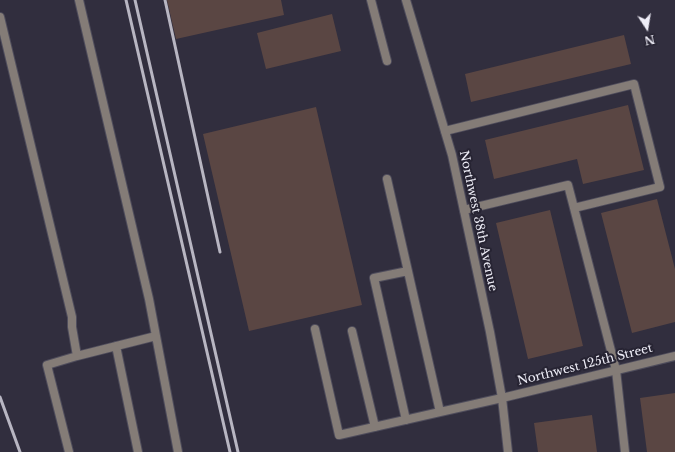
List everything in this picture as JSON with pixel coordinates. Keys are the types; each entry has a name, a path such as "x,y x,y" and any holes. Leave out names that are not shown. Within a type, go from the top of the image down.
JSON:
{"street":[{"path":"79,0 149,299 177,452"},
{"path":"371,0 387,61"},
{"name":"Northwest 38th Avenue","path":"406,0 452,155 490,332 502,398 508,452"},
{"path":"0,16 72,317 72,327 77,356"},
{"path":"445,131 634,84 660,187 574,208"},
{"path":"387,179 440,412"},
{"path":"464,210 568,184 616,370 625,452"},
{"path":"406,420 374,278 408,271"},
{"name":"Northwest 125th Street","path":"315,330 339,436 675,356"},
{"path":"352,331 375,427"},
{"path":"69,452 47,365 156,336"},
{"path":"116,346 138,452"}],"building":[{"path":"167,0 281,0 284,15 176,39"},
{"path":"332,14 341,51 266,69 257,33"},
{"path":"624,35 631,64 471,102 465,74"},
{"path":"628,105 644,170 583,184 577,159 494,179 485,140"},
{"path":"316,107 362,305 249,331 203,134"},
{"path":"657,199 675,269 675,322 632,333 601,213"},
{"path":"550,210 583,346 528,359 496,223"},
{"path":"675,393 675,452 647,452 640,398"},
{"path":"592,415 597,452 538,452 534,423"}],"railway":[{"path":"126,0 230,452"},
{"path":"135,0 238,452"},
{"path":"165,0 220,252"},
{"path":"0,397 20,452"}]}
